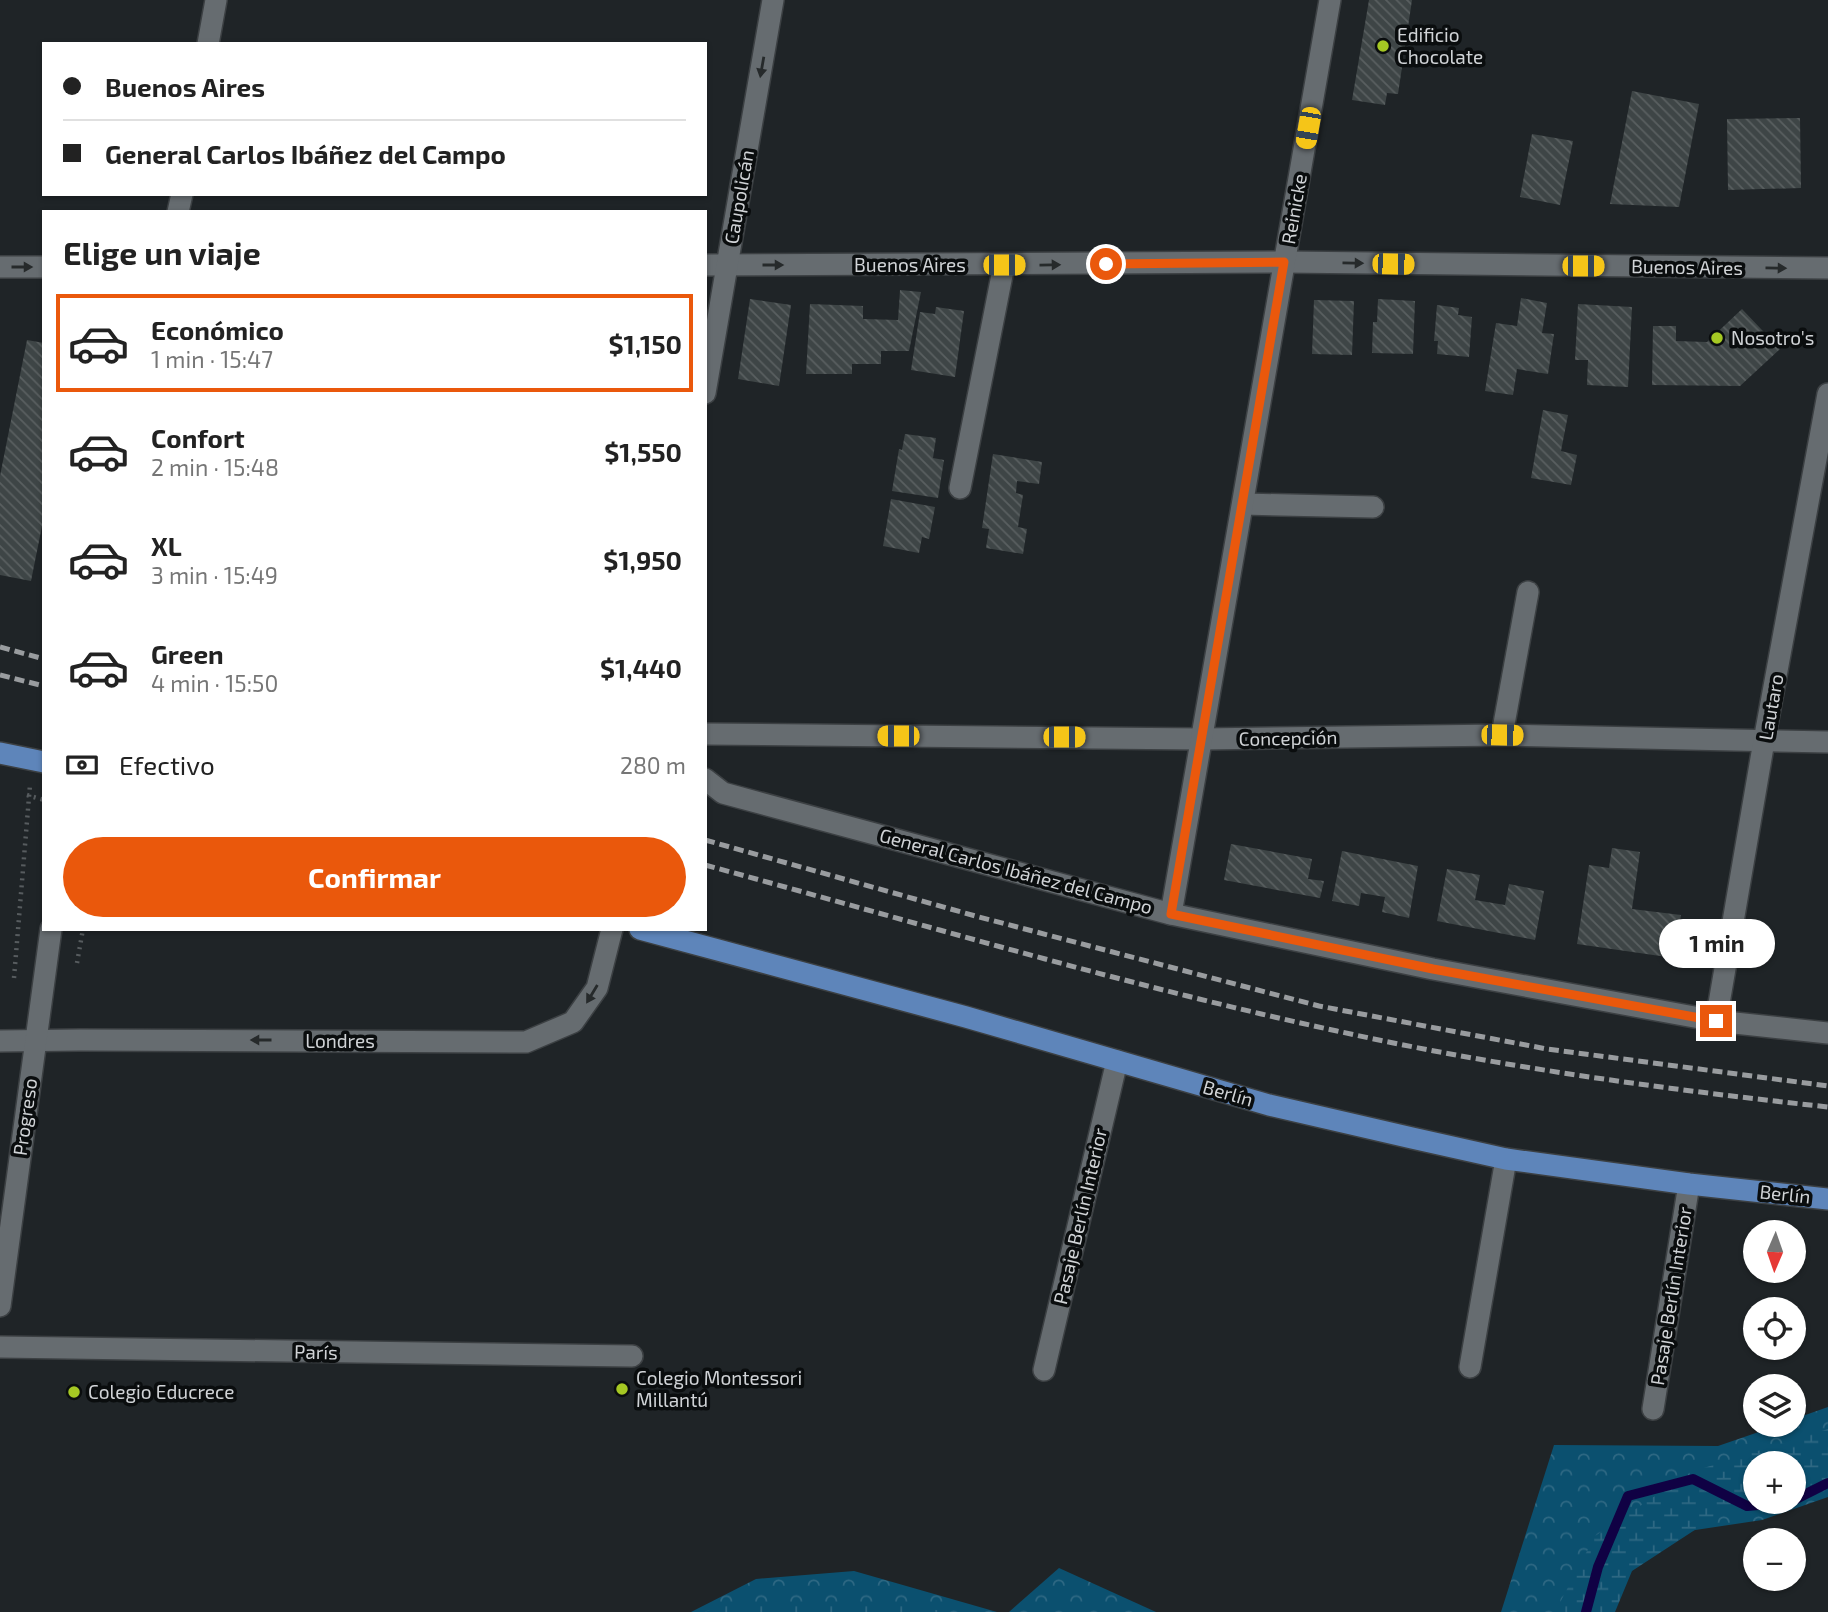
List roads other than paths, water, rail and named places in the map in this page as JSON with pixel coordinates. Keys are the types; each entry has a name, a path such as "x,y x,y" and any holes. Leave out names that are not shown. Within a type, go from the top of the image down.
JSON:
{"main road":[{"path":"0,753 42,762"},
{"name":"Berlín","path":"646,931 966,1017 1269,1105 1506,1159 1689,1184 1828,1199"}],"street":[{"path":"208,42 216,0"},
{"name":"Caupolicán","path":"707,381 773,0"},
{"name":"Reinicke","path":"1171,914 1330,0"},
{"name":"Buenos Aires","path":"707,265 1284,262 1828,268"},
{"path":"960,488 1004,265"},
{"path":"0,267 42,267"},
{"name":"Lautaro","path":"1716,1021 1828,394"},
{"path":"1243,504 1373,507"},
{"path":"1502,735 1528,592"},
{"name":"Concepción","path":"707,734 1202,739 1502,735 1828,742"},
{"name":"General Carlos Ibáñez del Campo","path":"707,781 723,793 1171,914 1433,969 1716,1021 1828,1033"},
{"name":"Progreso","path":"0,1306 51,931"},
{"name":"Londres","path":"0,1041 527,1042 573,1023 597,988 611,931"},
{"name":"Pasaje Berlín Interior","path":"1044,1370 1117,1061"},
{"path":"1470,1367 1506,1159"},
{"name":"Pasaje Berlín Interior","path":"1653,1409 1689,1184"},
{"name":"París","path":"0,1347 632,1356"}],"waterway":[{"path":"1586,1612 1598,1567 1628,1496 1693,1479 1743,1504"},
{"path":"1806,1494 1828,1483"}],"railway":[{"path":"0,647 42,658"},
{"path":"0,675 42,686"},
{"path":"707,841 979,917 1319,1006 1547,1049 1828,1086"},
{"path":"707,866 1178,994 1337,1031 1459,1056 1581,1076 1828,1107"}],"place":[{"name":"Edificio Chocolate","path":"1383,46"},
{"name":"Nosotro's","path":"1717,338"},
{"name":"Colegio Montessori Millantú","path":"622,1389"},
{"name":"Colegio Educrece","path":"74,1392"}]}
